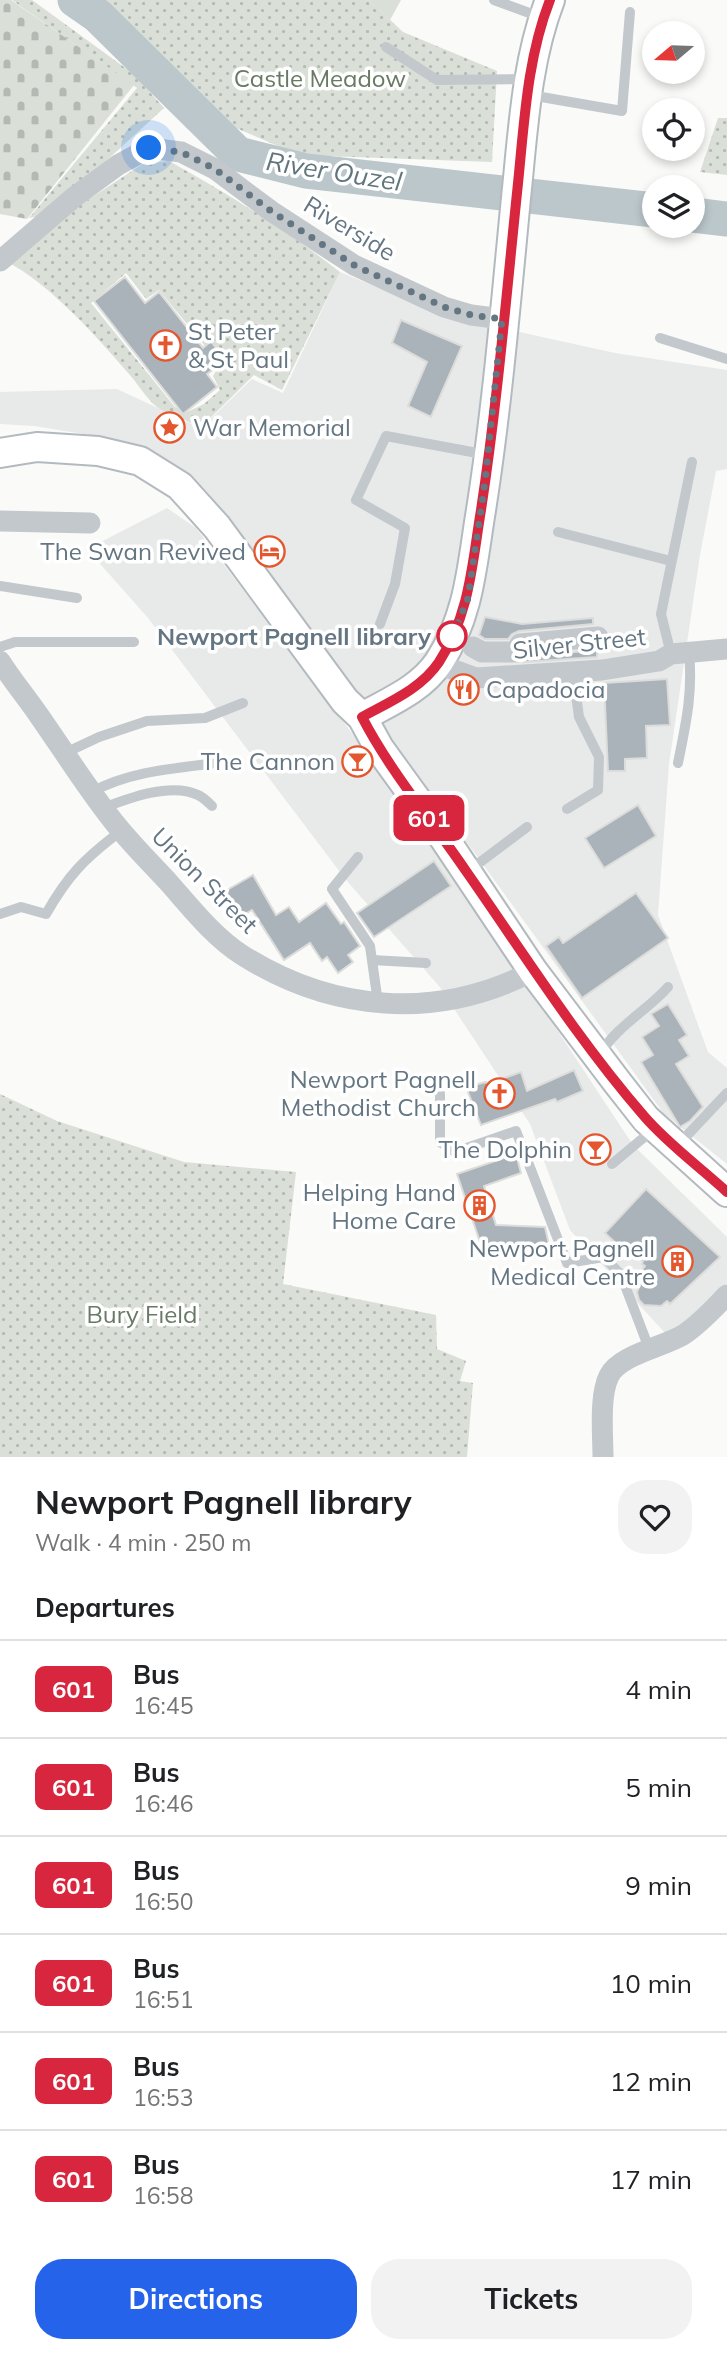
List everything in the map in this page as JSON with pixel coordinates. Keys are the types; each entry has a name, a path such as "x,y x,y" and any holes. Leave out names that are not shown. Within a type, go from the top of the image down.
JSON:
{"main road":[{"path":"362,717 414,688 438,664 468,598 488,455 528,87 546,9"},
{"path":"0,453 37,447 98,451 140,461 180,486 217,527 345,701 362,717 379,748 533,971 598,1058 646,1119 727,1192"}],"street":[{"name":"Riverside","path":"0,261 73,198 118,165 149,148 181,152 215,169 271,211 354,265 444,307 471,315 502,319"},
{"path":"0,521 90,523"},
{"path":"473,647 482,652 516,652 520,644 598,637"},
{"name":"Silver Street","path":"438,664 476,678 603,670 659,661 680,653 727,649"},
{"name":"Union Street","path":"1,658 121,831 214,931 239,953 281,977 327,995 378,1003 404,1004 460,997 512,982 533,971"},
{"path":"603,1457 604,1399 607,1379 614,1367 683,1335 704,1319 727,1295"}],"lane":[{"path":"494,0 546,9"},
{"path":"386,47 437,80 528,87 622,111 630,12"},
{"path":"660,338 727,359"},
{"path":"380,624 395,584 405,528 356,500 386,436 488,455"},
{"path":"678,763 688,720 691,673 661,614 692,463"},
{"path":"558,532 671,561"},
{"path":"0,586 77,598"},
{"path":"1,658 15,642 134,642"},
{"path":"567,809 598,790 599,757 579,717 573,672"},
{"path":"65,753 99,737 147,721 205,718 243,703"},
{"path":"98,800 108,783 142,774 225,762"},
{"path":"98,800 181,791 198,795 212,806"},
{"path":"467,872 527,827"},
{"path":"0,914 21,907 46,914 60,890 86,857 121,831"},
{"path":"358,857 332,889 370,946 378,1003"},
{"path":"372,960 426,963"},
{"path":"598,1058 604,1046 668,987"},
{"path":"677,1147 727,1093"},
{"path":"440,1094 440,1142 455,1153 516,1131 567,1263 604,1257 621,1275 650,1351"},
{"path":"612,1164 656,1127"}],"shaded area":[{"path":"340,272 451,317 615,353 727,370 727,469 716,471 700,555 669,764 658,915 708,1052 727,1068 727,1164 664,1114 392,739 217,514 157,456 108,438 34,426 0,424 0,392 117,389 201,428 252,379 283,393"},
{"path":"167,508 196,528 383,774 505,951 633,1145 727,1237 727,1283 716,1298 667,1335 570,1230 530,1124 439,986 346,880 148,618 87,549"}],"green space":[{"path":"0,0 11,0 134,85 27,219 0,214"},
{"path":"12,0 32,0 135,75 164,108 47,215 29,218 137,88"},
{"name":"Castle Meadow","path":"100,0 369,0 403,32 497,71 492,162 299,155 236,128 114,10"},
{"path":"369,0 401,0 390,20"},
{"path":"718,118 727,118 727,175 700,172"},
{"path":"169,161 257,213 340,272 282,390 254,375 200,428 157,407 72,312 39,283 7,262 65,215 144,163","holes":["126,273 146,299 159,290 220,364 213,376 220,390 204,404 185,413 175,407 91,303"]},
{"name":"Bury Field","path":"0,1094 57,1121 184,1162 296,1172 283,1284 436,1315 437,1349 466,1361 460,1381 473,1383 467,1457 0,1457"}],"building":[{"name":"St Peter & St Paul","path":"125,277 145,303 159,292 203,348 211,341 221,355 214,361 218,366 207,374 217,387 183,414 94,301"},
{"path":"401,320 462,346 431,417 408,406 427,362 392,343"},
{"path":"485,617 522,624 593,618 593,624 519,631 508,639 485,639 479,635"},
{"path":"597,650 597,657 524,662 528,656"},
{"path":"667,679 670,725 646,726 647,758 625,759 625,771 608,771 604,683"},
{"path":"638,805 656,836 604,868 585,838"},
{"path":"434,861 451,886 374,937 357,913"},
{"path":"253,875 276,915 289,907 299,922 326,903 341,924 344,922 360,946 348,955 353,962 338,973 327,957 322,961 310,943 284,960 252,910 235,920 220,894"},
{"path":"636,893 668,938 582,998 546,946 559,937 563,943"},
{"path":"668,1004 687,1035 679,1040 689,1056 676,1064 703,1107 680,1127 641,1062 653,1055 642,1037 659,1026 651,1014"},
{"name":"Newport Pagnell Methodist Church","path":"574,1070 583,1091 557,1102 555,1099 481,1125 466,1087 486,1082 487,1084 521,1072 527,1091"},
{"name":"Helping Hand Home Care","path":"516,1154 521,1173 484,1186 496,1225 545,1227 549,1245 481,1245 457,1174"},
{"path":"646,1189 720,1257 670,1304 667,1301 661,1306 644,1305 639,1300 637,1292 643,1278 639,1274 645,1266 643,1261 625,1246 622,1249 605,1233"}],"waterway":[{"name":"River Ouzel","path":"75,0 98,16 238,154 306,171 642,209"},
{"name":"River Ouzel","path":"705,216 727,219"}],"bus line":[{"name":"601","path":"550,0 543,18 528,86 485,482 468,598 438,664 414,688 362,717 379,748 533,971 617,1082 646,1119 727,1192"}],"place":[{"name":"St Peter & St Paul","path":"165,345"},
{"name":"War Memorial","path":"170,427"},
{"name":"The Swan Revived","path":"269,551"},
{"name":"Newport Pagnell library","path":"452,636"},
{"name":"Capadocia","path":"463,689"},
{"name":"The Cannon","path":"358,761"},
{"name":"Newport Pagnell Methodist Church","path":"499,1093"},
{"name":"The Dolphin","path":"595,1149"},
{"name":"Helping Hand Home Care","path":"479,1206"},
{"name":"Newport Pagnell Medical Centre","path":"678,1262"}],"route":[{"path":"149,148 181,152 215,169 271,211 354,265 444,307 471,315 502,319 485,482 468,598 451,640 452,636"}]}
